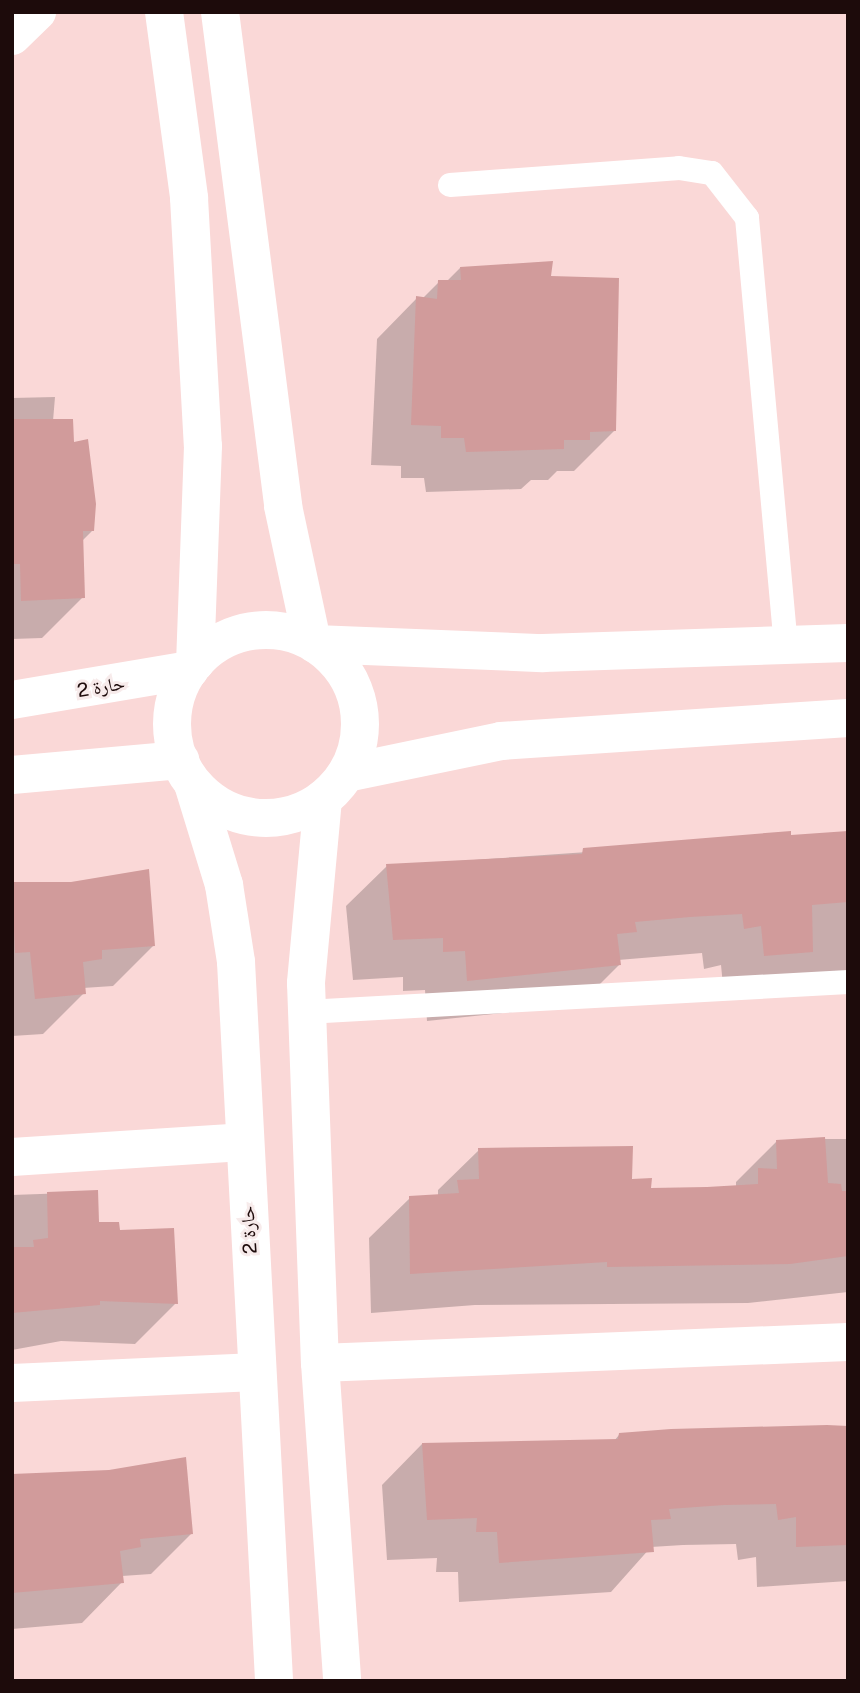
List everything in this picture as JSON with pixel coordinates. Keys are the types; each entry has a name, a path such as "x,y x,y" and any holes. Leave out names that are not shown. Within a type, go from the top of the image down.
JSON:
{"street":[{"path":"12,36 37,12"},
{"path":"163,12 189,198 203,446 192,666 173,714 187,772 222,806 255,817 302,811 335,786 501,741 848,718"},
{"path":"220,12 281,492 313,643"},
{"path":"192,666 211,648 250,631 292,633 313,643 342,669 358,702 357,750 335,786 307,939 306,1012 320,1363 342,1681"},
{"path":"313,643 543,653 848,643"},
{"name":"حارة 2","path":"12,700 192,666"},
{"path":"12,775 187,772"},
{"name":"حارة 2","path":"187,772 231,923 274,1681"},
{"path":"12,1157 243,1142"},
{"path":"320,1363 848,1342"},
{"path":"12,1383 257,1373"}],"lane":[{"path":"450,185 679,168 712,173 747,218 786,645"},
{"path":"306,1012 848,982"}],"building":[{"path":"553,261 551,276 619,278 616,431 590,432 590,440 564,440 564,449 466,452 464,438 441,438 441,426 411,425 416,296 437,299 438,280 461,280 460,267"},
{"path":"12,419 73,419 74,442 88,439 96,504 94,531 83,531 85,598 21,601 20,564 12,564"},
{"path":"791,831 791,835 848,831 848,902 812,905 813,952 764,956 761,926 744,929 742,914 690,917 635,922 637,932 617,934 621,965 467,981 465,951 443,952 443,938 393,940 386,864 582,854 583,848"},
{"path":"149,869 155,946 102,950 102,959 83,962 86,994 35,999 30,952 15,953 12,882 71,882"},
{"path":"825,1137 828,1183 841,1184 842,1191 848,1191 848,1256 790,1264 607,1267 607,1262 410,1274 409,1196 459,1193 457,1180 479,1179 478,1148 633,1146 632,1179 652,1178 651,1188 707,1187 758,1184 758,1168 777,1169 776,1140"},
{"path":"98,1190 99,1222 119,1222 120,1230 174,1228 178,1304 100,1301 100,1305 12,1313 12,1247 34,1247 33,1240 48,1238 47,1192"},
{"path":"848,1426 847,1545 796,1547 796,1517 778,1520 776,1504 724,1505 669,1509 671,1519 651,1520 654,1552 499,1563 497,1532 476,1532 477,1518 427,1520 422,1443 618,1439 619,1433 671,1429"},
{"path":"186,1457 193,1534 140,1539 141,1547 120,1551 124,1583 12,1593 12,1474 109,1470"}]}
